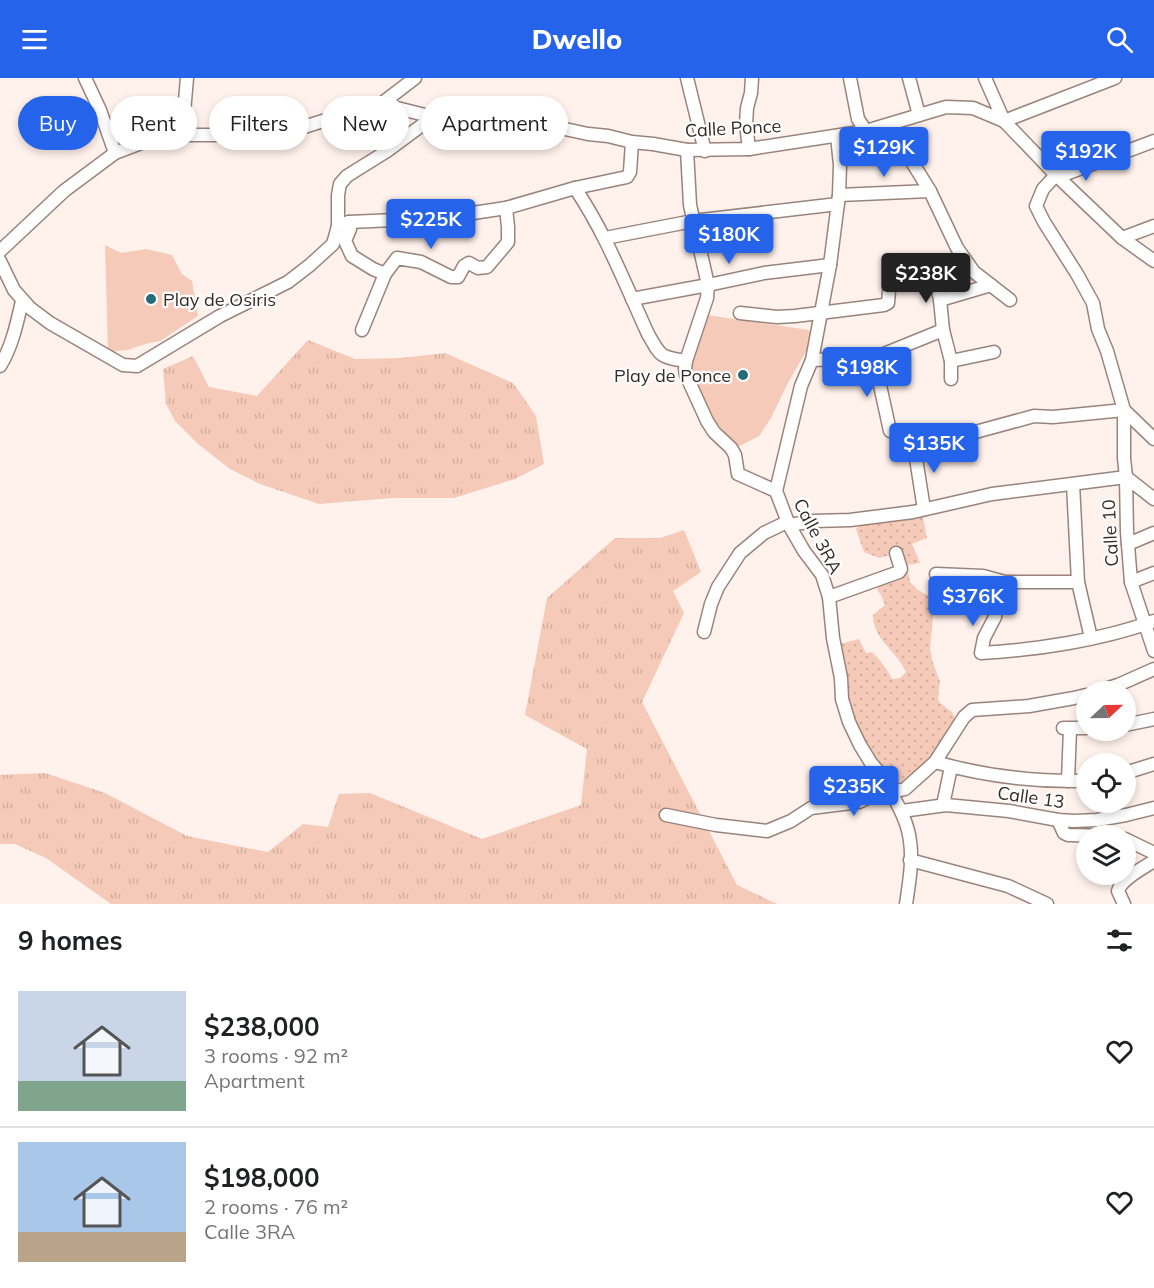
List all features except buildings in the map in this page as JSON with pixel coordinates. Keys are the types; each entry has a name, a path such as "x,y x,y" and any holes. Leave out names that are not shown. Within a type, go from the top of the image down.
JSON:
{"street":[{"path":"85,78 100,110 115,153"},
{"path":"185,96 187,78"},
{"path":"391,96 415,78"},
{"path":"687,78 705,150"},
{"path":"749,148 746,124 747,108 752,93 752,78"},
{"path":"850,78 858,118 866,131"},
{"path":"909,78 919,115"},
{"path":"985,78 1004,121 1122,238 1154,261"},
{"path":"1004,121 1115,78"},
{"name":"Calle Ponce","path":"568,130 632,142 687,150 705,150 749,148 866,131 946,107 974,108 1004,121"},
{"name":"Calle Ponce","path":"197,135 232,135 304,127 321,122"},
{"path":"889,125 930,191 957,248 974,272 1010,300"},
{"path":"385,274 352,256 345,241 350,229 344,224 338,195 340,184 347,176 421,126"},
{"name":"Calle 3RA","path":"837,136 840,165 839,199 830,265 812,360 801,386 776,491 788,523 804,551 822,575 829,597 842,699 849,722 871,763 884,778 902,812 910,841 906,904"},
{"path":"1154,141 1057,176 1043,189 1036,206 1093,303 1098,329 1107,351 1124,410 1154,439"},
{"path":"344,224 440,218 506,208 576,188 627,177 630,172 632,142"},
{"name":"Calle Ponce","path":"0,251 64,191 115,153 123,150"},
{"path":"687,150 690,205 708,285 707,298 686,361 686,375 714,432 735,455 738,474 776,491"},
{"path":"576,188 605,238 656,349 664,357 686,361"},
{"path":"605,238 693,221 839,199 930,191"},
{"path":"362,330 385,274 397,258 421,262 451,277 458,277 464,266 469,263 478,268 487,267 508,242 506,208"},
{"path":"0,261 14,290 30,308 50,323 123,366 137,366 220,316 288,282 333,244 344,224"},
{"path":"1122,238 1154,226"},
{"path":"632,299 764,273 830,265"},
{"path":"740,313 777,317 884,305 889,299 890,278 896,273 918,272 938,290 943,330 951,361 951,379"},
{"path":"940,300 991,285"},
{"path":"0,366 11,341 22,301"},
{"path":"812,360 874,358 943,330"},
{"path":"951,361 994,352"},
{"path":"874,358 890,431"},
{"path":"924,509 914,446 916,442 968,434 1034,416 1053,417 1124,410"},
{"name":"Calle 10","path":"1124,410 1124,458 1131,582 1149,623 1154,651"},
{"path":"704,632 718,586 740,554 764,534 788,523 850,520 924,509 992,494 1126,477 1154,499"},
{"path":"1073,484 1078,582 1090,638"},
{"path":"1128,544 1154,533"},
{"path":"829,597 899,572 901,569 896,553"},
{"path":"1131,582 1154,573"},
{"path":"936,574 983,576 1005,582 1078,582"},
{"path":"997,606 995,617 984,638 981,653 1021,651 1090,638 1149,623"},
{"path":"1127,681 1154,669"},
{"path":"666,815 716,825 767,831 811,808 859,801 876,794 904,789 935,762 964,717 972,710 1029,706 1076,697"},
{"path":"1136,723 1154,719"},
{"path":"1068,781 1066,728 1076,728"},
{"path":"935,762 1010,778 1076,781"},
{"path":"1136,770 1154,764"},
{"path":"943,805 951,767"},
{"name":"Calle 13","path":"902,812 943,805 1010,811 1074,821 1097,820 1154,807"},
{"path":"1058,820 1064,833 1076,835"},
{"path":"1136,844 1154,853"},
{"path":"910,860 1008,886 1047,904"},
{"path":"1124,904 1118,891 1119,886 1154,861"}],"green space":[{"name":"Play de Osiris","path":"105,245 121,253 146,249 172,255 182,274 192,281 198,316 160,341 128,350 108,352"},
{"name":"Play de Ponce","path":"707,315 809,330 811,338 771,418 759,436 738,447 711,417 689,367"},
{"path":"308,340 355,359 401,358 445,353 513,383 536,416 544,464 515,479 454,498 392,498 319,504 260,484 230,469 198,444 175,421 166,404 163,369 193,356 209,387 257,396"},
{"path":"922,512 927,538 912,544 920,563 907,565 910,582 932,598 930,649 940,682 938,698 940,703 952,712 956,721 941,753 895,789 850,722 840,644 859,639 866,653 872,652 884,665 892,679 900,678 906,672 877,632 873,615 885,605 877,590 880,580 897,571 890,555 879,558 864,552 856,529 863,522"},
{"path":"684,530 701,572 673,591 684,613 642,702 737,885 777,904 111,904 46,858 15,844 0,844 0,775 45,773 105,793 187,836 268,852 303,824 328,827 339,794 370,793 482,839 581,805 587,749 525,715 547,598 615,538 660,538"}],"place":[{"name":"Play de Osiris","path":"151,299"},
{"name":"Play de Ponce","path":"743,375"}]}
